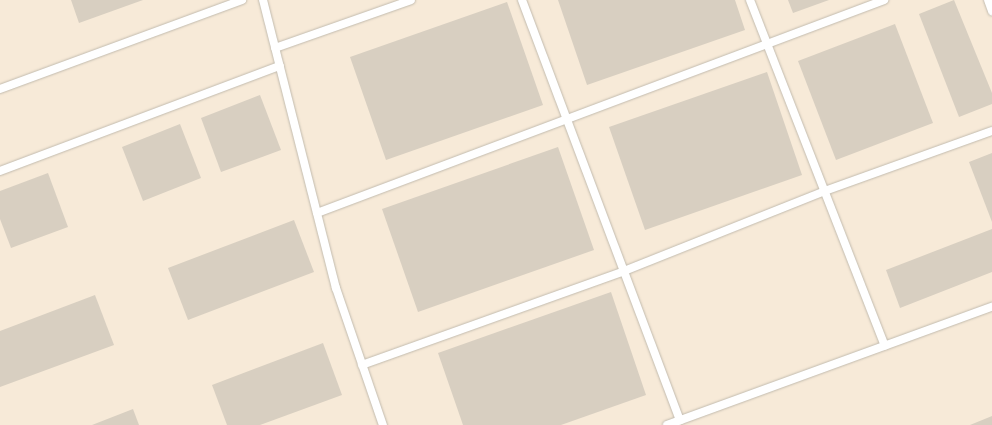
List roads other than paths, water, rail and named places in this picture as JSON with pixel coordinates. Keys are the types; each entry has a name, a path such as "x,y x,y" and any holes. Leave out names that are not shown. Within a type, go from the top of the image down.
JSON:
{"lane":[{"path":"0,89 242,0"},
{"path":"264,0 336,288 383,425"},
{"path":"275,48 411,0"},
{"path":"522,0 680,420"},
{"path":"750,0 884,346"},
{"path":"317,213 884,0"},
{"path":"988,0 992,11"},
{"path":"0,171 280,66"},
{"path":"362,365 624,271 825,191 992,131"},
{"path":"667,425 992,307"}]}
